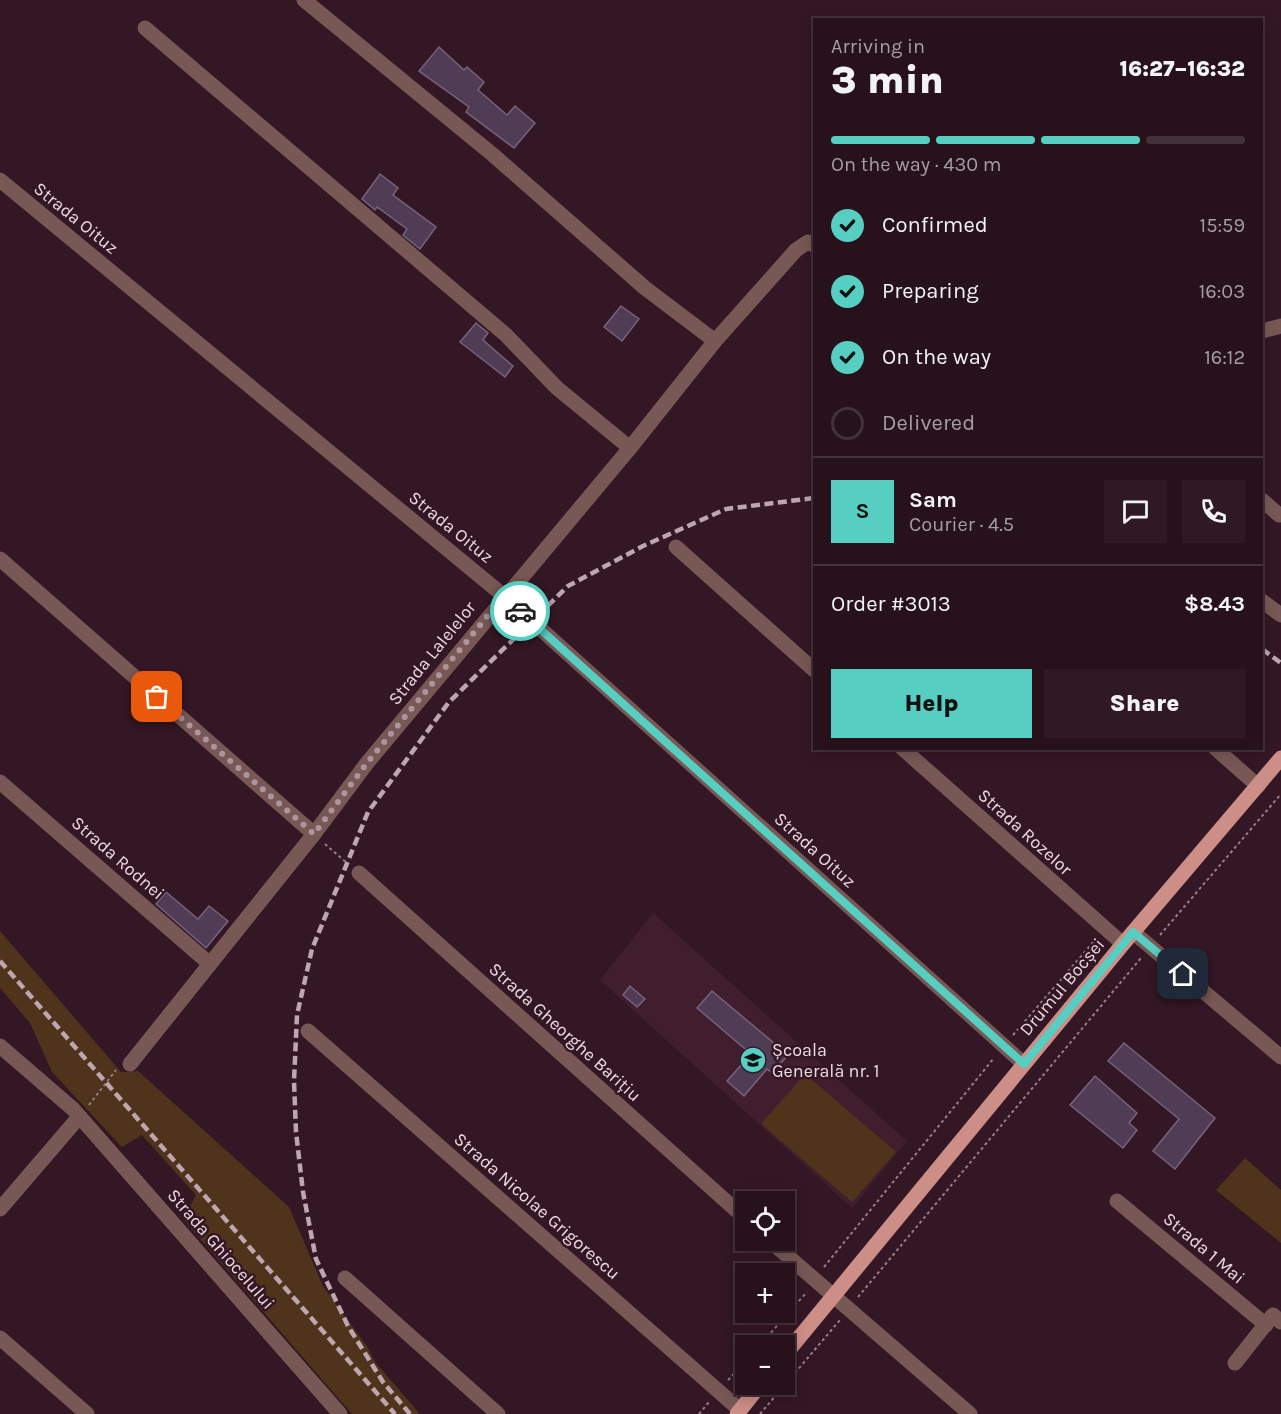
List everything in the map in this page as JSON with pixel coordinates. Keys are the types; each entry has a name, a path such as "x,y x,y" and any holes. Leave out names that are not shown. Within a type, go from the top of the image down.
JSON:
{"main road":[{"name":"Drumul Bocșei","path":"795,1343 1133,932 1281,758"},
{"path":"738,1412 752,1395"}],"street":[{"path":"304,0 492,154 645,288 715,341"},
{"path":"145,28 506,335 557,388 630,448"},
{"name":"Strada Oituz","path":"0,180 504,596 1024,1064"},
{"name":"Strada Lalelelor","path":"130,1064 314,834 367,763 504,596 630,448 715,341 797,249 808,242 813,244"},
{"path":"1263,331 1281,326"},
{"path":"1263,501 1277,518"},
{"path":"676,547 813,669"},
{"path":"0,559 314,834"},
{"path":"1263,602 1281,615"},
{"name":"Strada Rozelor","path":"904,750 1123,945"},
{"path":"1217,750 1258,786"},
{"name":"Strada Rodnei","path":"0,782 210,964"},
{"name":"Strada Gheorghe Barițiu","path":"359,873 735,1209"},
{"path":"1133,932 1281,1057"},
{"name":"Strada Nicolae Grigorescu","path":"308,1031 738,1412"},
{"name":"Strada Ghiocelului","path":"0,1046 76,1113 340,1414"},
{"path":"0,1209 76,1113"},
{"name":"Strada 1 Mai","path":"1117,1202 1274,1323 1235,1363"},
{"path":"781,1251 970,1414"},
{"path":"345,1278 498,1414"},
{"path":"0,1338 87,1414"}],"path":[{"path":"1159,936 1281,794"},
{"path":"314,834 359,873"},
{"path":"822,1268 1004,1046 1105,929"},
{"path":"856,1299 1130,972"},
{"path":"76,1113 108,1083 123,1058 130,1064"},
{"path":"769,1335 807,1291"},
{"path":"760,1414 843,1316"},
{"path":"725,1383 735,1373"},
{"path":"699,1414 711,1400"}],"shaded area":[{"name":"Școala Generală nr. 1","path":"653,913 907,1141 852,1208 600,980"},
{"path":"0,931 121,1072 138,1071 289,1207 323,1286 368,1348 375,1362 420,1414 352,1414 183,1219 196,1195 142,1135 122,1147 52,1072 30,1023 0,988"},
{"path":"805,1074 896,1152 852,1202 761,1124"},
{"path":"1245,1158 1281,1190 1281,1243 1216,1190"}],"building":[{"path":"439,47 464,70 467,67 484,82 478,90 507,115 515,106 535,123 514,148 466,112 469,107 419,71"},
{"path":"380,174 398,188 393,195 436,227 420,249 403,235 407,229 377,207 375,210 362,199"},
{"path":"621,306 639,319 622,341 604,327"},
{"path":"476,323 488,333 483,340 513,366 505,377 460,342"},
{"path":"166,892 198,919 209,906 228,921 206,948 156,904"},
{"path":"630,986 645,999 637,1007 623,995"},
{"path":"712,991 788,1055 772,1073 767,1069 744,1096 727,1081 751,1054 697,1008"},
{"path":"1124,1043 1215,1118 1175,1169 1153,1151 1179,1119 1108,1061"},
{"path":"1095,1076 1137,1113 1129,1123 1137,1130 1123,1148 1070,1105"}],"railway":[{"path":"410,1414 383,1382 348,1326 316,1259 303,1192 296,1132 294,1081 297,1015 312,949 368,812 449,702 568,586 643,546 726,509 813,498"},
{"path":"1263,650 1281,663"},
{"path":"0,961 395,1414"}],"way so far":[{"path":"157,697 314,834 367,763 504,596 520,611"}],"place":[{"name":"Școala Generală nr. 1","path":"753,1060"}],"route":[{"path":"520,611 1024,1064 1133,932 1183,974"}]}
